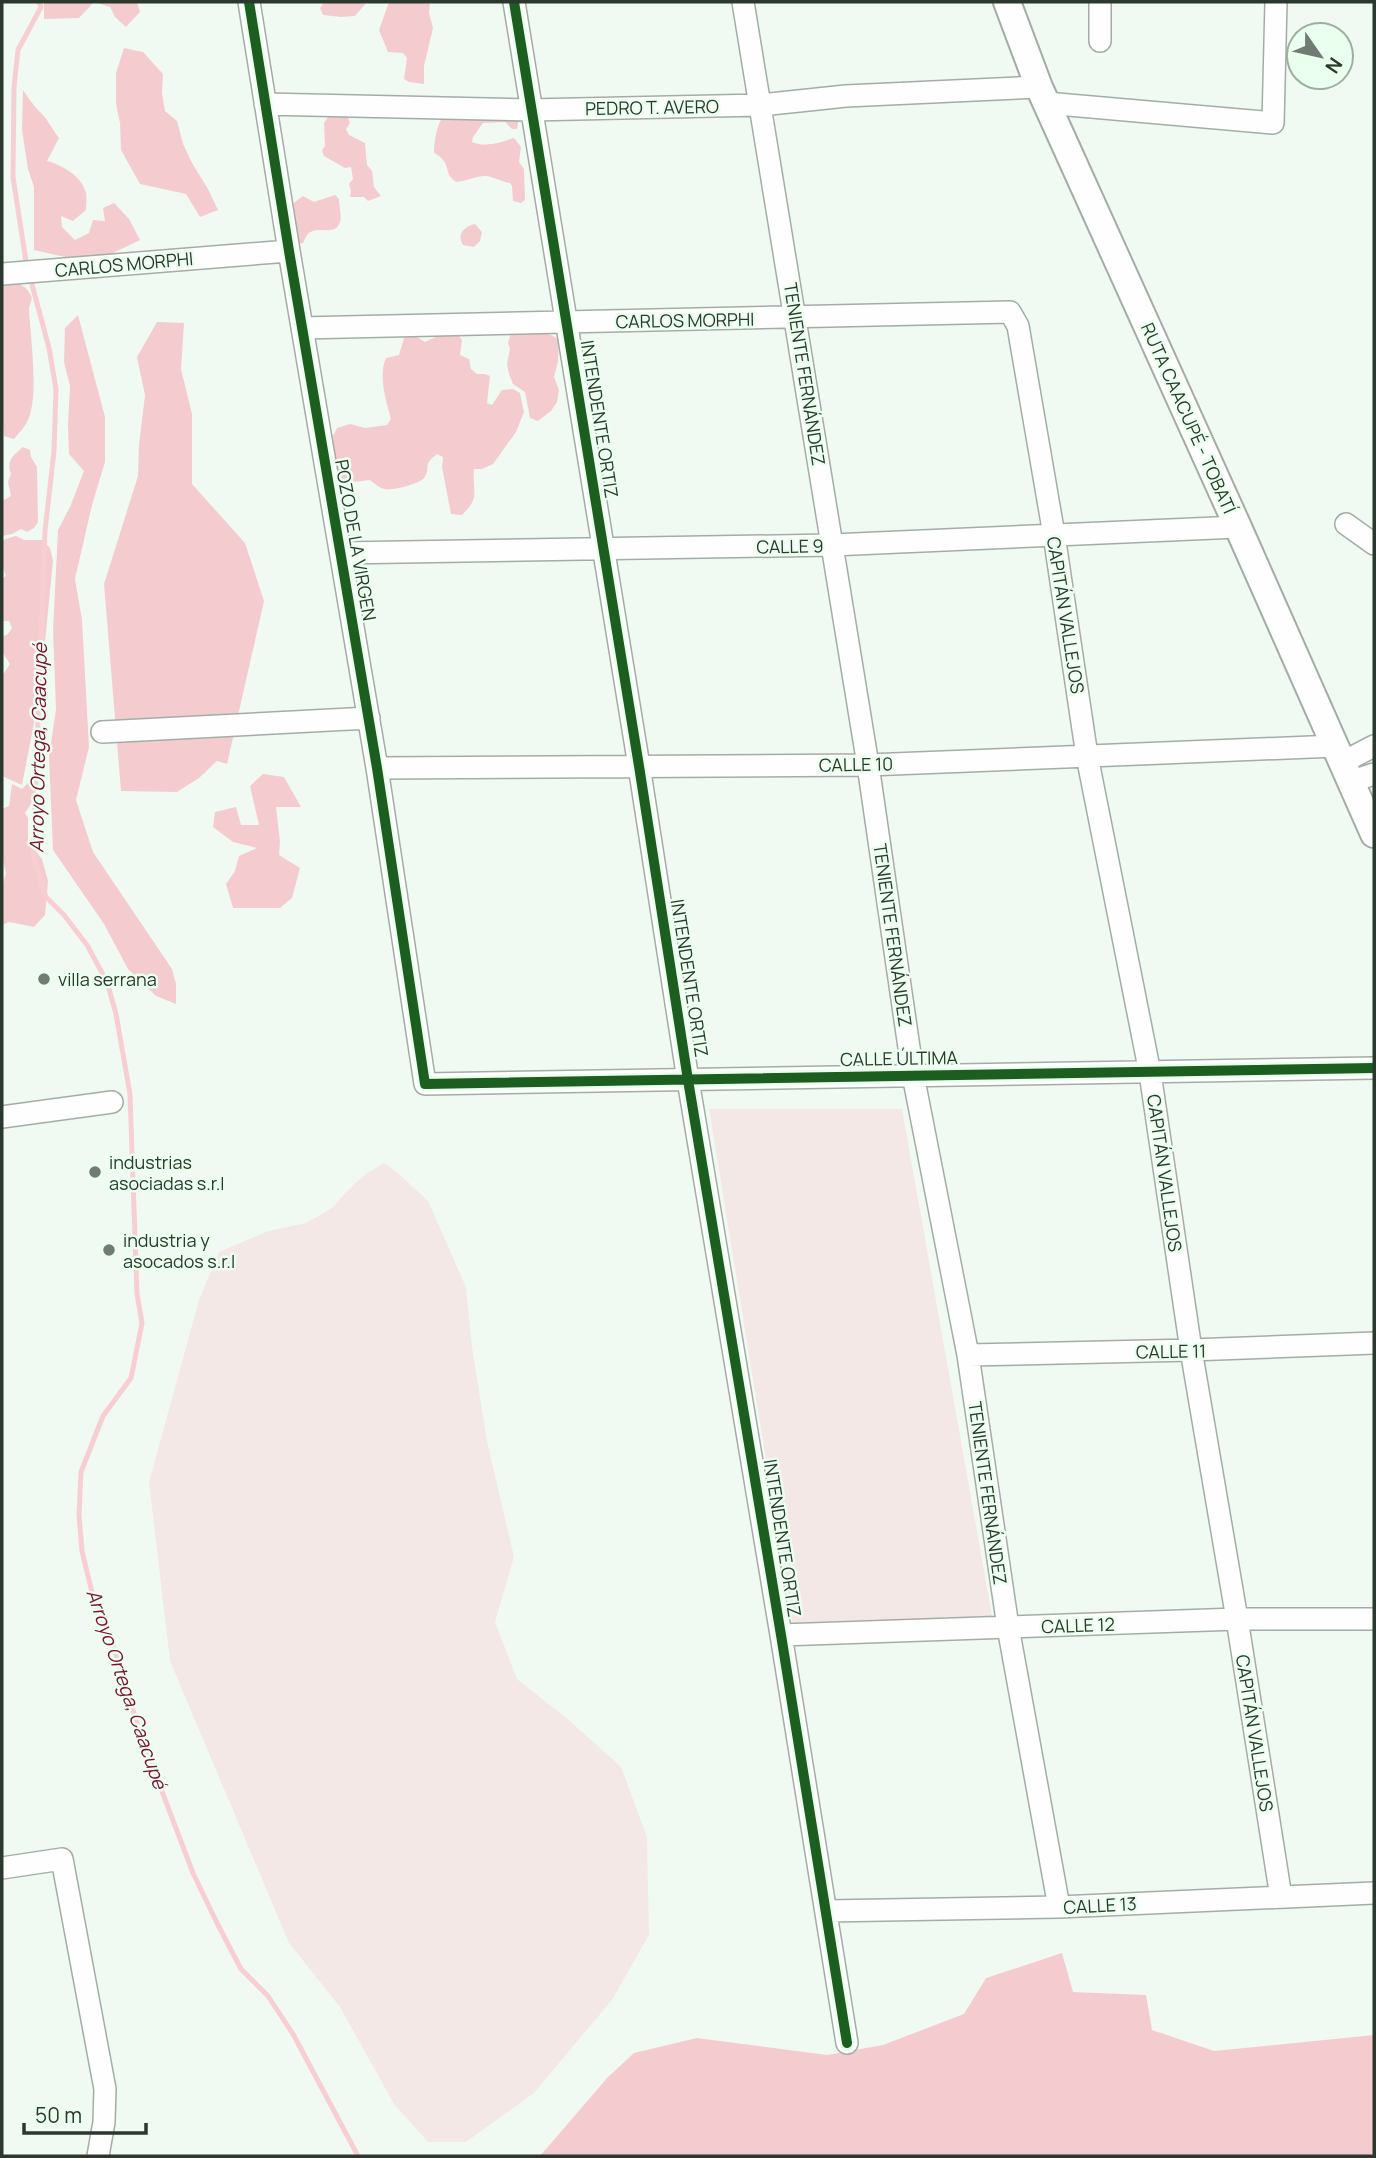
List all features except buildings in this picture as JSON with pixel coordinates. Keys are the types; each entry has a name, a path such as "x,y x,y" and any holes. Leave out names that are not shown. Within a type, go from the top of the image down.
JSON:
{"main road":[{"name":"RUTA CAACUPÉ - TOBATÍ","path":"1007,2 1042,95 1238,527 1351,766 1374,834"}],"street":[{"name":"POZO DE LA VIRGEN","path":"249,2 369,718 425,1084"},
{"name":"INTENDENTE ORTIZ","path":"514,2 847,2043"},
{"name":"TENIENTE FERNÁNDEZ","path":"743,2 868,765 913,1075 968,1355 1009,1627 1059,1907"},
{"path":"1100,2 1100,41"},
{"name":"PEDRO T. AVERO","path":"265,104 531,110 761,105 846,96 1042,95 1273,123 1276,2"},
{"name":"CARLOS MORPHI","path":"4,274 289,251"},
{"name":"CARLOS MORPHI","path":"302,328 1010,312 1017,326"},
{"name":"CAPITÁN VALLEJOS","path":"1017,326 1054,535 1087,756 1150,1073 1191,1350 1281,1897"},
{"path":"1346,524 1374,544"},
{"name":"CALLE 9","path":"341,553 832,545 1238,527"},
{"path":"102,732 369,718"},
{"path":"1351,766 1374,746"},
{"name":"CALLE 10","path":"377,768 868,765 1087,756 1351,766"},
{"name":"CALLE ÚLTIMA","path":"425,1084 1374,1068"},
{"path":"2,1117 112,1102"},
{"name":"CALLE 11","path":"968,1355 1374,1343"},
{"name":"CALLE 12","path":"781,1635 1237,1619 1374,1619"},
{"path":"2,1867 62,1859 105,2090 104,2122 98,2156"},
{"name":"CALLE 13","path":"826,1911 1059,1907 1374,1893"}],"shaded area":[{"path":"44,2 94,2 79,18 44,19"},
{"path":"94,2 137,2 140,12 126,27 115,17 110,7"},
{"path":"324,2 367,2 355,16 341,17 323,15 320,8"},
{"path":"389,2 430,2 429,13 433,28 424,66 424,84 404,79 407,58 403,53 388,52 379,30"},
{"path":"124,48 143,52 163,74 165,111 177,121 183,144 218,210 200,217 186,194 140,184 121,150 116,73"},
{"path":"23,90 59,138 47,161 71,172 86,193 86,210 73,221 61,216 62,227 75,240 89,233 93,220 105,221 103,208 114,203 129,219 140,240 111,254 83,261 34,250 34,187 28,169 22,130"},
{"path":"444,115 519,117 517,129 512,129 505,122 483,123 472,142 499,143 514,138 521,147 519,162 524,169 525,200 521,203 513,201 510,183 492,177 482,176 456,182 452,179 444,162 434,152 436,133"},
{"path":"328,117 348,117 350,123 346,129 349,135 365,143 367,165 372,171 374,187 381,196 368,201 364,197 350,197 349,184 353,179 351,167 345,168 324,156 324,123"},
{"path":"335,195 339,199 341,214 338,226 331,230 313,231 303,243 295,244 290,206 303,196 314,202"},
{"path":"475,224 482,232 480,241 474,247 463,245 463,231"},
{"path":"9,281 23,286 32,298 29,308 33,398 27,422 14,439 4,436 2,418 2,287"},
{"path":"78,315 105,417 105,462 75,579 82,620 89,747 76,800 93,852 172,969 176,984 176,1004 156,996 128,969 104,924 53,850 49,757 56,709 53,630 58,530 84,471 69,454 70,386 64,362 65,328"},
{"path":"157,322 184,323 181,369 192,414 192,484 245,543 264,601 227,764 217,761 199,778 177,792 121,791 104,584 138,476 145,395 137,357"},
{"path":"444,333 458,334 462,340 460,355 469,359 471,369 477,374 490,376 487,403 492,405 502,390 513,389 520,393 524,412 516,432 493,464 474,469 474,499 468,509 462,515 451,514 442,467 443,457 437,454 429,461 424,478 411,485 385,489 370,480 353,482 346,487 341,485 335,465 333,436 337,428 350,424 365,428 387,425 391,419 383,380 386,358 399,355 405,335 425,342"},
{"path":"511,333 548,334 559,341 554,377 559,390 557,402 551,411 538,421 530,418 525,392 513,384 507,364"},
{"path":"23,447 30,450 37,467 38,522 27,532 21,529 2,536 2,501 11,496 8,482 11,474 10,462"},
{"path":"16,536 24,540 42,540 50,548 53,561 40,692 22,785 2,776 2,676 10,664 2,651 2,637 12,628 9,621 2,621 2,579 6,576 2,564 2,543 5,539"},
{"path":"263,774 284,777 301,807 276,807 279,855 300,868 292,898 280,908 233,908 226,884 235,871 239,856 257,848 233,842 213,827 215,812 236,807 241,825 259,825 250,786"},
{"path":"31,780 38,785 34,799 25,813 28,818 28,841 42,859 48,881 45,915 34,927 9,922 2,925 2,887 6,873 2,857 2,809 9,806 12,784 22,789"},
{"path":"709,1109 902,1109 992,1616 793,1625"},
{"path":"384,1163 428,1201 466,1287 472,1347 487,1441 514,1557 495,1622 517,1679 570,1721 621,1767 647,1837 649,1935 612,2000 534,2093 466,2142 428,2142 394,2104 340,2007 289,1943 170,1661 149,1482 199,1300 219,1252 268,1231 306,1223 332,1208 367,1173"},
{"path":"1062,1953 1073,1992 1146,1995 1152,2030 1214,2051 1374,2035 1374,2156 540,2156 608,2077 634,2053 697,2038 827,2055 883,2045 964,2014 986,1978"}],"waterway":[{"name":"Arroyo Ortega, Caacupé","path":"27,268 13,177 14,87 18,50 41,7 39,2"},
{"name":"Arroyo Ortega, Caacupé","path":"30,277 49,348 56,389 54,451 45,531 33,855 46,897 87,945 107,982 116,1014 130,1094 137,1294 142,1323 131,1378 103,1416 81,1472 79,1515 82,1551 96,1609 111,1638 141,1736 193,1873 241,1969 268,1996 293,2034 358,2156"}],"cycle path":[{"path":"249,2 377,768 425,1084 1374,1068"},
{"path":"514,2 847,2043"}],"place":[{"name":"villa serrana","path":"44,979"},
{"name":"industrias asociadas s.r.l","path":"95,1172"},
{"name":"industria y asocados s.r.l","path":"109,1250"}]}
